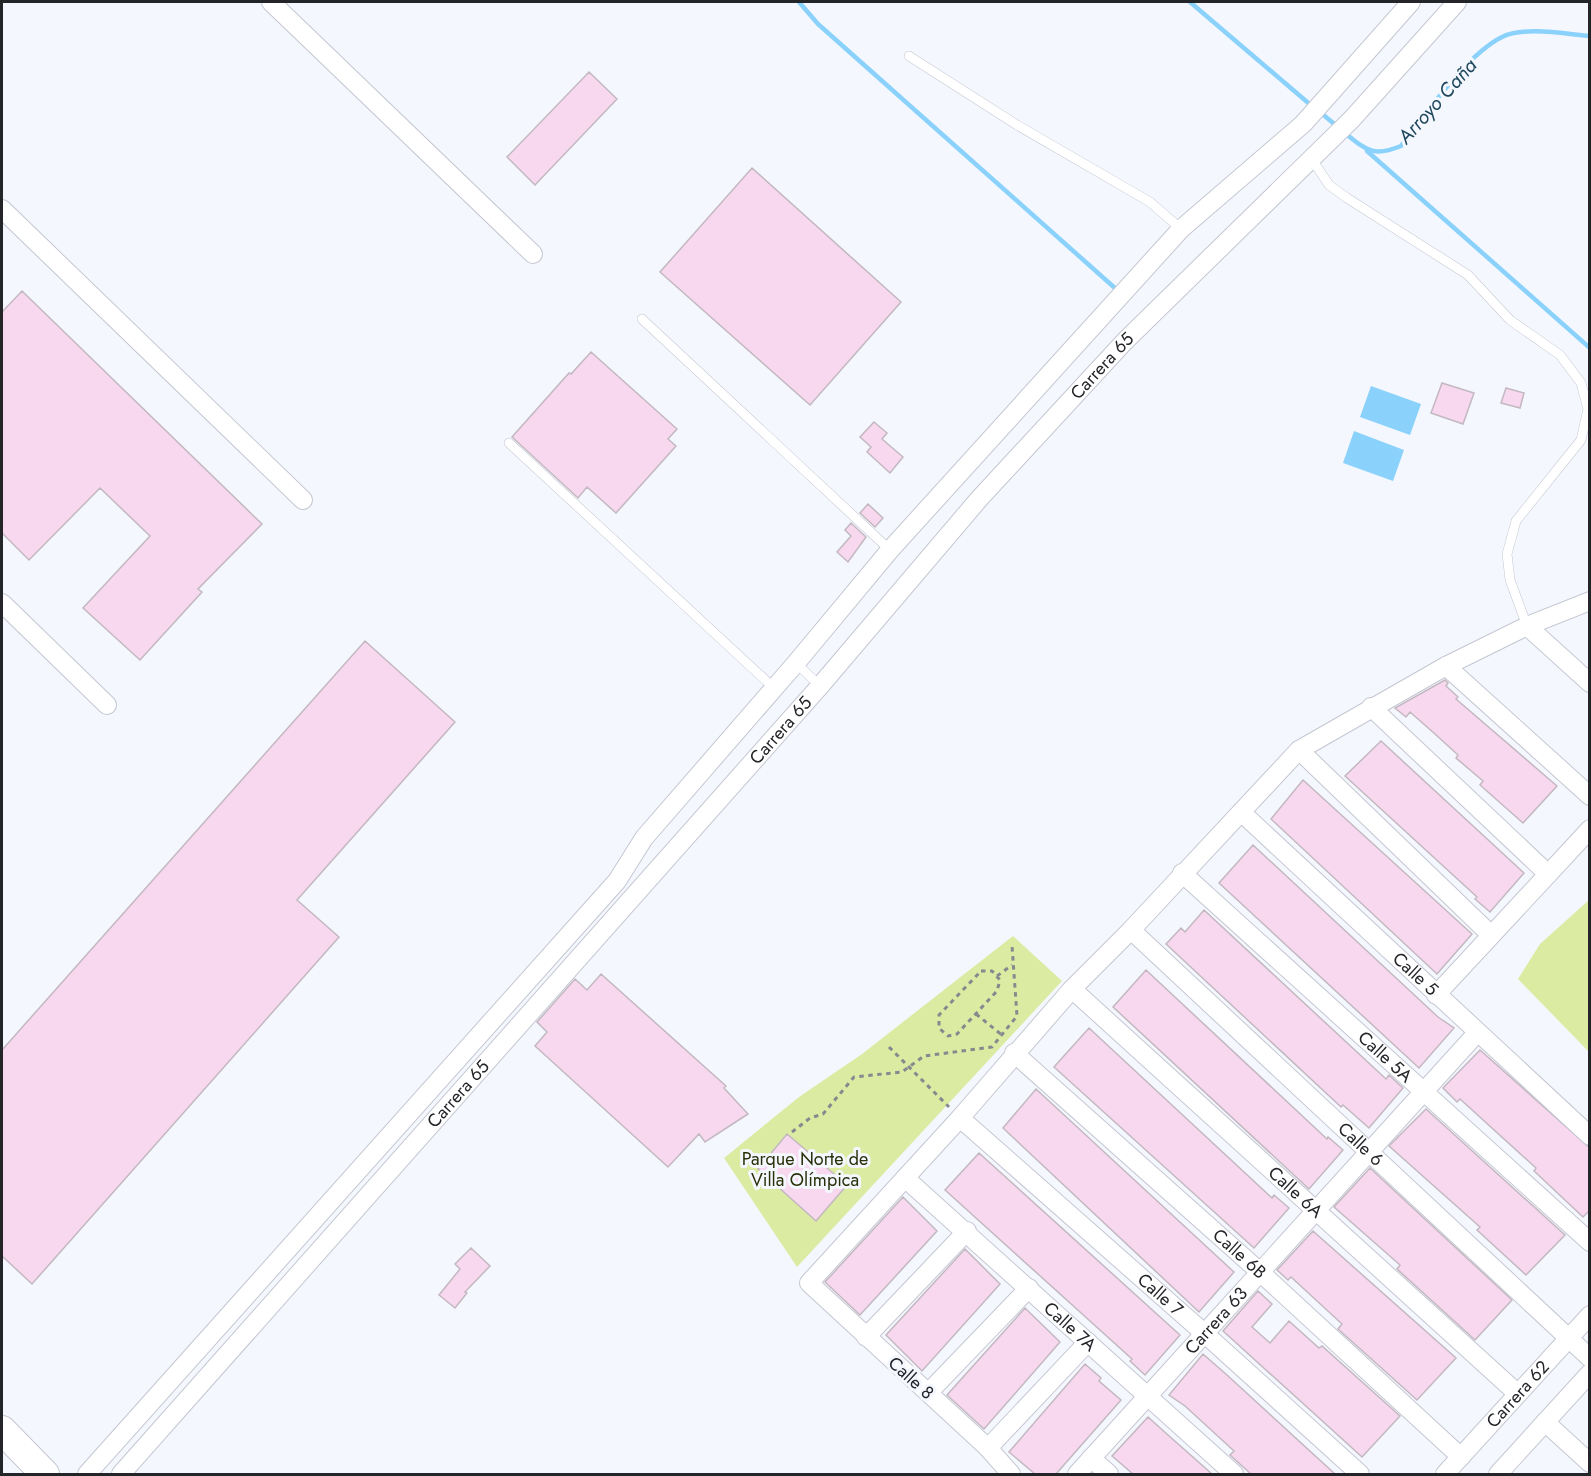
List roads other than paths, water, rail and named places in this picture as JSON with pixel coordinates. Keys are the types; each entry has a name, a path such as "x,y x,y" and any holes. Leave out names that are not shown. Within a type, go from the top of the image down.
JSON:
{"highway":[{"path":"2,1430 45,1474"}],"street":[{"path":"271,2 533,254"},
{"name":"Carrera 65","path":"87,1474 617,881 644,838 796,663 890,549 1181,229 1303,124 1411,2"},
{"name":"Carrera 65","path":"121,1474 820,686 979,499 1125,341 1352,119 1457,2"},
{"path":"2,209 303,500"},
{"path":"905,1178 1072,989 1131,930 1299,750 1446,666 1527,626 1590,601"},
{"path":"2,603 107,705"},
{"path":"1527,626 1590,683"},
{"path":"1446,666 1590,796"},
{"path":"1371,707 1548,873"},
{"path":"1299,750 1491,935"},
{"name":"Calle 5","path":"1241,812 1590,1136"},
{"path":"1436,995 1590,829"},
{"name":"Calle 5A","path":"1182,873 1590,1242"},
{"name":"Calle 6","path":"1131,930 1590,1358"},
{"name":"Calle 6A","path":"1072,989 1518,1394"},
{"name":"Carrera 63","path":"1077,1474 1477,1033"},
{"name":"Calle 6B","path":"1014,1053 1260,1272 1461,1457"},
{"name":"Calle 7","path":"960,1118 1360,1474"},
{"name":"Calle 7A","path":"905,1178 967,1231 1234,1474"},
{"name":"Calle 8","path":"905,1178 809,1283 929,1392 988,1448 1011,1474"},
{"path":"866,1337 967,1231"},
{"path":"929,1392 1029,1288"},
{"name":"Carrera 62","path":"1445,1474 1590,1315"},
{"path":"988,1448 1088,1342"},
{"path":"1498,1474 1590,1374"},
{"path":"1545,1422 1590,1463"},
{"path":"1091,1458 1109,1474"}],"lane":[{"path":"909,56 1017,125 1150,202 1181,229"},
{"path":"1311,158 1329,185 1468,275 1510,320 1560,355 1581,383 1588,409 1581,440 1516,521 1507,554 1510,580 1527,626"},
{"path":"642,319 890,549"},
{"path":"509,443 774,688"},
{"path":"796,663 820,686"}],"water":[{"path":"1371,386 1421,404 1410,435 1360,417"},
{"path":"1354,431 1404,450 1393,481 1343,463"}],"waterway":[{"path":"799,2 818,24 1116,289"},
{"name":"Arroyo Caña","path":"1190,2 1313,107"},
{"name":"Arroyo Caña","path":"1345,133 1371,150 1384,151 1401,146 1461,71 1488,46 1502,37 1533,31 1590,36"},
{"name":"Arroyo Caña","path":"1320,112 1339,128"},
{"path":"1367,151 1590,348"}],"park label":[{"name":"Parque Norte de Villa Olímpica","path":"805,1169"}]}
